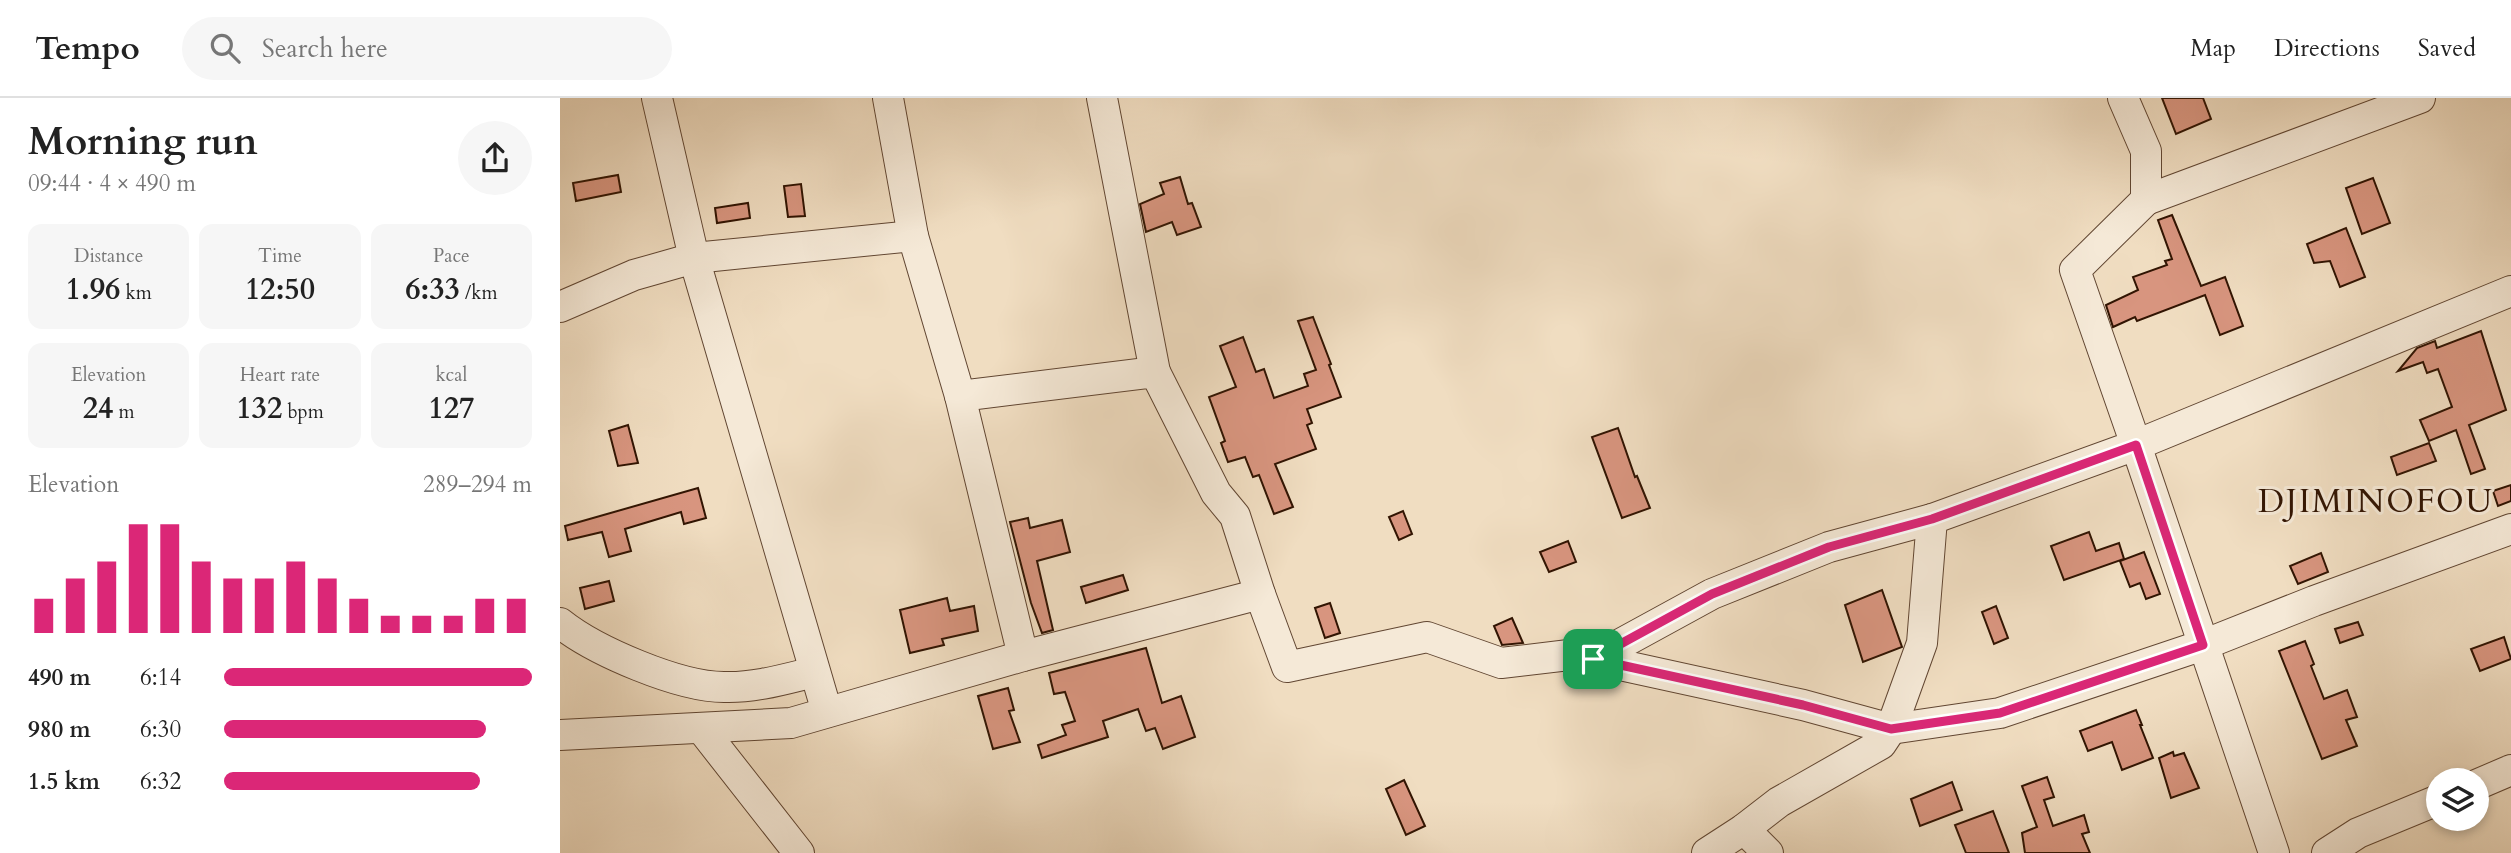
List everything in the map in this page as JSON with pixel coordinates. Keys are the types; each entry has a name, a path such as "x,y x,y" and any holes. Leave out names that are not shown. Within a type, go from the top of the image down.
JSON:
{"street":[{"path":"657,98 694,258 827,712"},
{"path":"888,98 913,236 960,396 1024,656"},
{"path":"1102,98 1156,372 1216,493 1236,516 1259,594 1287,667 1427,637 1501,663 1569,655 1593,659 1803,705 1891,729 2000,713 2203,645 2511,529"},
{"path":"2123,98 2146,151 2146,200"},
{"path":"2274,853 2075,270 2146,200 2420,98"},
{"path":"560,307 634,275 694,258 913,236"},
{"path":"1593,659 1712,594 1829,547 1932,519 2136,445 2511,291"},
{"path":"960,396 1156,372"},
{"path":"1707,853 1779,802 1881,744 1891,729 1922,643 1932,519"},
{"path":"560,735 791,723 1024,656 1259,594"},
{"path":"560,623 627,661 695,684 723,687 762,684 814,672"},
{"path":"701,728 799,853"},
{"path":"2489,780 2511,771"},
{"path":"2327,853 2358,833 2426,805"},
{"path":"1744,829 1768,853"}],"building":[{"path":"2162,98 2203,98 2211,119 2176,134"},
{"path":"618,175 621,192 576,201 573,183"},
{"path":"1180,177 1188,204 1192,203 1201,227 1177,235 1172,222 1146,232 1140,204 1164,194 1160,183"},
{"path":"2373,178 2390,223 2362,234 2346,188"},
{"path":"801,184 805,216 788,217 784,186"},
{"path":"748,203 750,218 717,223 715,208"},
{"path":"2172,215 2201,286 2225,277 2243,326 2220,335 2205,295 2137,321 2135,317 2113,327 2106,305 2138,290 2133,277 2167,265 2165,261 2172,259 2158,220"},
{"path":"2346,228 2365,277 2340,287 2330,261 2314,263 2307,244"},
{"path":"1313,317 1341,397 1307,409 1312,423 1307,425 1316,449 1275,464 1293,507 1274,514 1259,475 1253,477 1245,457 1228,462 1221,443 1225,441 1209,397 1236,387 1220,346 1243,337 1256,372 1264,369 1274,398 1308,386 1304,374 1316,370 1298,321"},
{"path":"2481,331 2506,410 2469,425 2485,469 2471,474 2456,430 2429,441 2420,420 2452,407 2438,369 2427,373 2423,362 2398,371 2417,348 2435,341 2437,348"},
{"path":"628,425 638,463 618,466 609,431"},
{"path":"1618,428 1635,477 1637,476 1650,508 1622,518 1592,437"},
{"path":"2429,443 2436,461 2397,475 2391,457"},
{"path":"2511,485 2511,501 2498,506 2493,491"},
{"path":"698,488 706,518 684,524 681,512 625,529 631,551 609,557 602,532 568,540 565,526"},
{"path":"1403,511 1412,534 1399,540 1389,517"},
{"path":"1028,518 1030,528 1062,520 1070,552 1037,561 1053,630 1042,633 1031,603 1010,522"},
{"path":"2089,532 2096,551 2119,543 2124,559 2064,580 2051,546"},
{"path":"1568,541 1576,562 1549,572 1540,552"},
{"path":"2144,552 2160,594 2146,599 2140,583 2130,587 2120,561"},
{"path":"2321,553 2328,572 2298,584 2290,566"},
{"path":"1123,575 1128,590 1086,603 1081,587"},
{"path":"609,581 614,601 585,609 580,588"},
{"path":"1882,590 1902,647 1863,662 1845,605"},
{"path":"947,598 950,611 974,606 978,631 942,639 944,645 910,653 900,610"},
{"path":"1330,603 1340,633 1325,638 1315,608"},
{"path":"1996,606 2008,638 1994,644 1982,612"},
{"path":"1512,618 1523,643 1502,645 1494,626"},
{"path":"2358,622 2363,635 2340,643 2335,629"},
{"path":"2504,637 2511,659 2480,671 2471,649"},
{"path":"2305,641 2324,699 2347,690 2357,717 2346,720 2357,746 2322,759 2279,651"},
{"path":"1146,648 1162,703 1181,696 1195,737 1163,749 1155,728 1146,731 1138,709 1103,721 1108,737 1042,758 1038,745 1066,735 1062,725 1075,721 1065,692 1054,694 1049,673"},
{"path":"1008,688 1014,710 1009,711 1020,742 993,749 978,696"},
{"path":"2136,710 2153,758 2122,770 2112,742 2088,751 2080,731"},
{"path":"2173,752 2174,756 2184,753 2199,788 2171,798 2159,758"},
{"path":"2047,777 2054,797 2044,800 2053,826 2084,815 2089,832 2082,834 2090,853 2025,853 2022,833 2037,827 2022,786"},
{"path":"1404,780 1425,826 1406,835 1386,789"},
{"path":"1952,782 1962,810 1920,826 1911,799"},
{"path":"1993,811 2009,853 1966,853 1955,825"}],"district":[{"name":"DJIMINOFOU","path":"2376,502"}],"route":[{"path":"2136,445 2203,645 2000,713 1891,729 1803,705 1593,659 1712,594 1829,547 1932,519 2136,445"}]}
